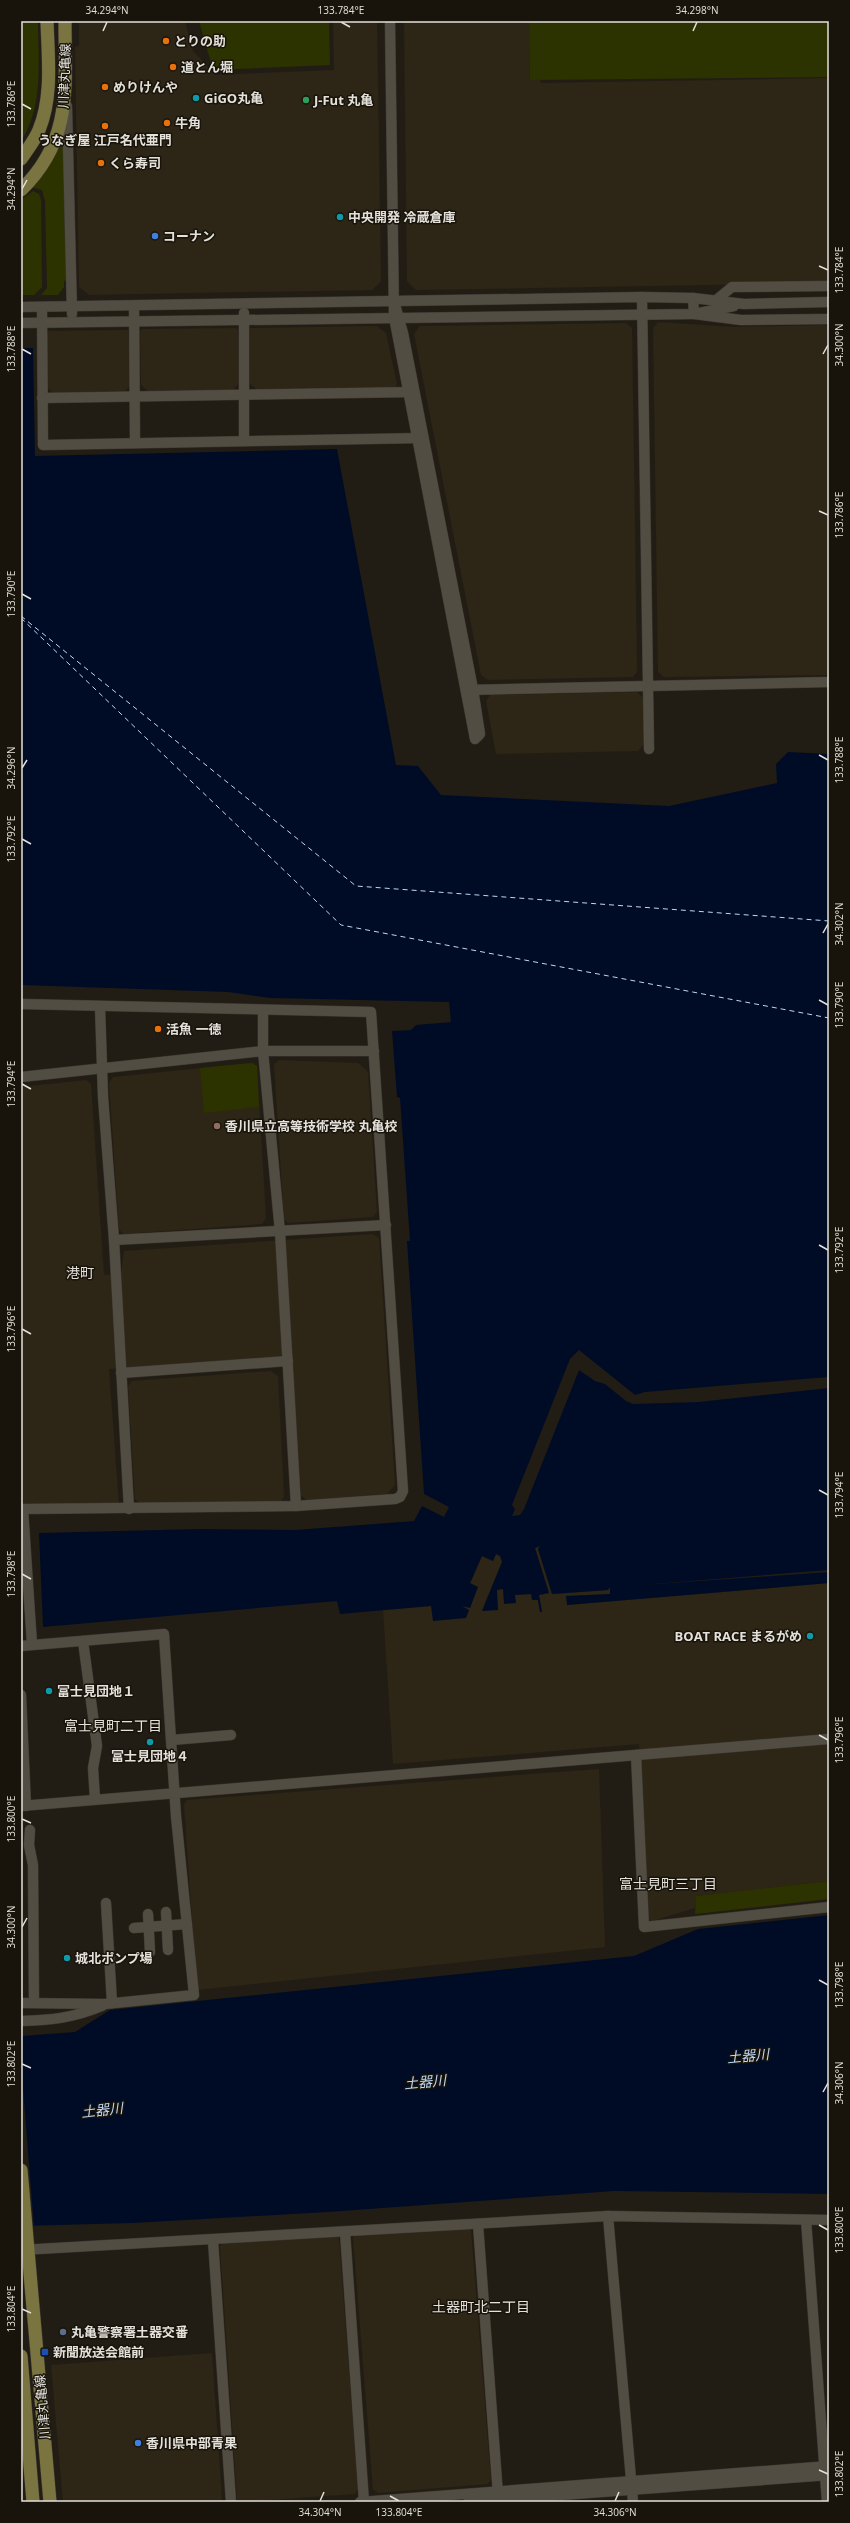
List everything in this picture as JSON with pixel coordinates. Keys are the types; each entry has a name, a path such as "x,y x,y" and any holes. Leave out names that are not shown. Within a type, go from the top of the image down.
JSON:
{"main road":[{"name":"川津丸亀線","path":"21,159 39,132 46,111 48,84 47,21"},
{"name":"川津丸亀線","path":"21,190 42,165 53,144 63,119 67,88 65,21"},
{"name":"川津丸亀線","path":"21,2170 25,2236 24,2250 50,2502"},
{"name":"川津丸亀線","path":"21,2356 33,2502"}],"street":[{"path":"390,21 394,301 470,689 829,682"},
{"path":"67,88 73,322"},
{"path":"715,301 732,287 829,286"},
{"path":"642,297 649,749"},
{"path":"21,307 42,308 642,297 693,298 744,304 829,302"},
{"path":"693,298 694,314"},
{"path":"244,304 244,441"},
{"path":"694,314 744,304"},
{"path":"134,306 135,443"},
{"path":"42,308 43,445 421,438"},
{"path":"21,323 694,314 741,320 829,319"},
{"path":"42,398 412,392"},
{"path":"21,1004 371,1012 403,1491 400,1497 394,1499 296,1506 22,1509 32,1644"},
{"path":"100,1006 101,1068 114,1240 129,1509"},
{"path":"263,1010 263,1051 280,1232 296,1506"},
{"path":"21,1077 263,1051 374,1051"},
{"path":"21,1071 68,1071"},
{"path":"114,1240 386,1225"},
{"path":"121,1373 288,1362"},
{"path":"21,1646 164,1634 175,1793 194,1994 109,2004 21,2003"},
{"path":"83,1641 97,1746 93,1768 95,1799"},
{"path":"21,1695 23,1806 829,1739"},
{"path":"172,1740 231,1734"},
{"path":"636,1755 644,1927 829,1907"},
{"path":"30,1830 33,1865 34,2002"},
{"path":"106,1903 109,2004"},
{"path":"166,1912 168,1950"},
{"path":"148,1914 150,1952"},
{"path":"134,1928 187,1924"},
{"path":"21,2021 60,2019 77,2016 109,2004"},
{"path":"608,2216 633,2502"},
{"path":"24,2250 213,2241 608,2216 829,2220"},
{"path":"806,2220 827,2471 827,2502"},
{"path":"478,2224 499,2497"},
{"path":"345,2232 364,2502"},
{"path":"213,2241 231,2502"},
{"path":"360,2502 499,2497 827,2471"},
{"path":"468,2502 499,2497"}],"shaded area":[{"path":"79,21 185,21 193,51 215,75 334,70 333,21 377,21 381,281 372,290 89,295 79,287 75,47 79,46"},
{"path":"404,21 529,21 530,80 540,80 541,83 829,78 829,283 416,290 407,281"},
{"path":"658,322 733,327 827,325 829,327 829,675 664,677 658,672 653,328"},
{"path":"626,323 632,328 637,672 633,677 488,680 481,675 414,334 420,326"},
{"path":"377,326 386,333 397,384 395,387 256,389 249,383 250,328"},
{"path":"236,328 238,330 239,383 233,390 148,391 141,385 140,331 142,329"},
{"path":"128,330 131,385 125,391 53,393 46,386 47,331"},
{"path":"637,692 643,698 644,744 638,751 496,754 486,701 490,695"},
{"path":"279,1060 358,1063 368,1072 377,1212 373,1217 288,1223 284,1219 274,1065"},
{"path":"252,1063 257,1066 266,1218 262,1224 123,1234 119,1229 109,1083 113,1077"},
{"path":"86,1080 91,1084 104,1275 121,1274 124,1251 373,1234 379,1238 395,1485 387,1494 307,1500 301,1496 292,1357 109,1369 119,1505 21,1505 21,1087"},
{"path":"271,1371 278,1376 284,1497 280,1502 140,1503 135,1499 128,1386 132,1381"},
{"path":"540,1546 538,1549 552,1594 608,1590 610,1587 610,1594 567,1596 567,1605 829,1583 829,1881 697,1896 695,1908 652,1921 647,1918 639,1744 393,1764 383,1610 431,1606 462,1607 462,1605 470,1607 470,1584 482,1556 493,1561 496,1554 500,1556 502,1562 482,1610 497,1590 503,1589 515,1595 532,1594 538,1600 540,1612 542,1612 539,1595 549,1593 535,1548"},
{"path":"599,1769 605,1947 197,1990 184,1805 187,1800"},
{"path":"468,2226 471,2230 491,2480 487,2484 378,2493 373,2489 353,2238 355,2235"},
{"path":"336,2236 339,2238 358,2489 355,2494 240,2502 237,2499 220,2246 222,2243"},
{"name":"香川県中部青果","path":"212,2353 222,2499 219,2502 63,2502 51,2365"}],"green space":[{"path":"21,21 38,21 39,67 33,113 21,141"},
{"path":"199,21 329,21 330,65 213,70"},
{"path":"529,21 829,21 829,77 530,80"},
{"path":"62,143 64,144 67,280 64,281 64,287 58,295 41,295 47,288 45,201 42,190 31,187"},
{"path":"33,191 39,194 41,200 42,287 34,295 21,295 21,200"},
{"path":"252,1063 257,1066 259,1107 204,1113 200,1068"},
{"path":"829,1881 829,1899 695,1914 696,1896"}],"water":[{"path":"21,348 33,348 35,456 337,449 396,765 418,766 441,795 669,806 777,783 776,764 788,752 829,754 829,1377 645,1392 635,1395 579,1350 570,1359 512,1505 515,1509 512,1516 520,1515 524,1509 579,1370 595,1381 605,1384 626,1401 633,1404 698,1402 829,1388 829,1570 641,1585 829,1572 829,1583 567,1605 566,1596 610,1594 610,1587 608,1590 552,1594 538,1549 540,1546 535,1548 549,1593 539,1595 542,1612 540,1612 538,1600 532,1600 531,1594 515,1595 516,1603 504,1604 503,1589 497,1590 498,1610 482,1611 502,1562 500,1556 496,1554 493,1561 482,1556 470,1583 478,1587 470,1608 462,1606 469,1610 466,1618 433,1621 431,1606 340,1614 337,1601 43,1627 39,1533 198,1529 295,1530 414,1521 422,1506 444,1517 449,1507 424,1494 407,1241 410,1241 400,1098 397,1097 392,1031 411,1030 416,1025 451,1022 449,1002 270,998 228,992 21,985"},
{"name":"土器川","path":"829,1915 829,2194 614,2191 328,2212 133,2223 21,2226 21,2036 75,2032 110,2010 634,1956 698,1929"}],"pier":[{"path":"21,2063 34,2228 21,2228"}],"ferry route":[{"path":"21,616 356,886 829,921"},
{"path":"21,618 341,925 829,1018"}],"place":[{"name":"とりの助","path":"166,41"},
{"name":"道とん堀","path":"173,67"},
{"name":"めりけんや","path":"105,87"},
{"name":"GiGO丸亀","path":"196,98"},
{"name":"J-Fut 丸亀","path":"306,100"},
{"name":"牛角","path":"167,123"},
{"name":"うなぎ屋 江戸名代亜門","path":"105,126"},
{"name":"くら寿司","path":"101,163"},
{"name":"中央開発 冷蔵倉庫","path":"340,217"},
{"name":"コーナン","path":"155,236"},
{"name":"活魚 一徳","path":"158,1029"},
{"name":"香川県立高等技術学校 丸亀校","path":"217,1126"},
{"name":"BOAT RACE まるがめ","path":"810,1636"},
{"name":"富士見団地１","path":"49,1691"},
{"name":"富士見団地４","path":"150,1742"},
{"name":"城北ポンプ場","path":"67,1958"},
{"name":"丸亀警察署土器交番","path":"63,2332"},
{"name":"新聞放送会館前","path":"45,2352"},
{"name":"香川県中部青果","path":"138,2443"}],"district":[{"name":"港町","path":"80,1273"},
{"name":"富士見町二丁目","path":"113,1726"},
{"name":"富士見町三丁目","path":"668,1884"},
{"name":"土器町北二丁目","path":"481,2307"}]}
